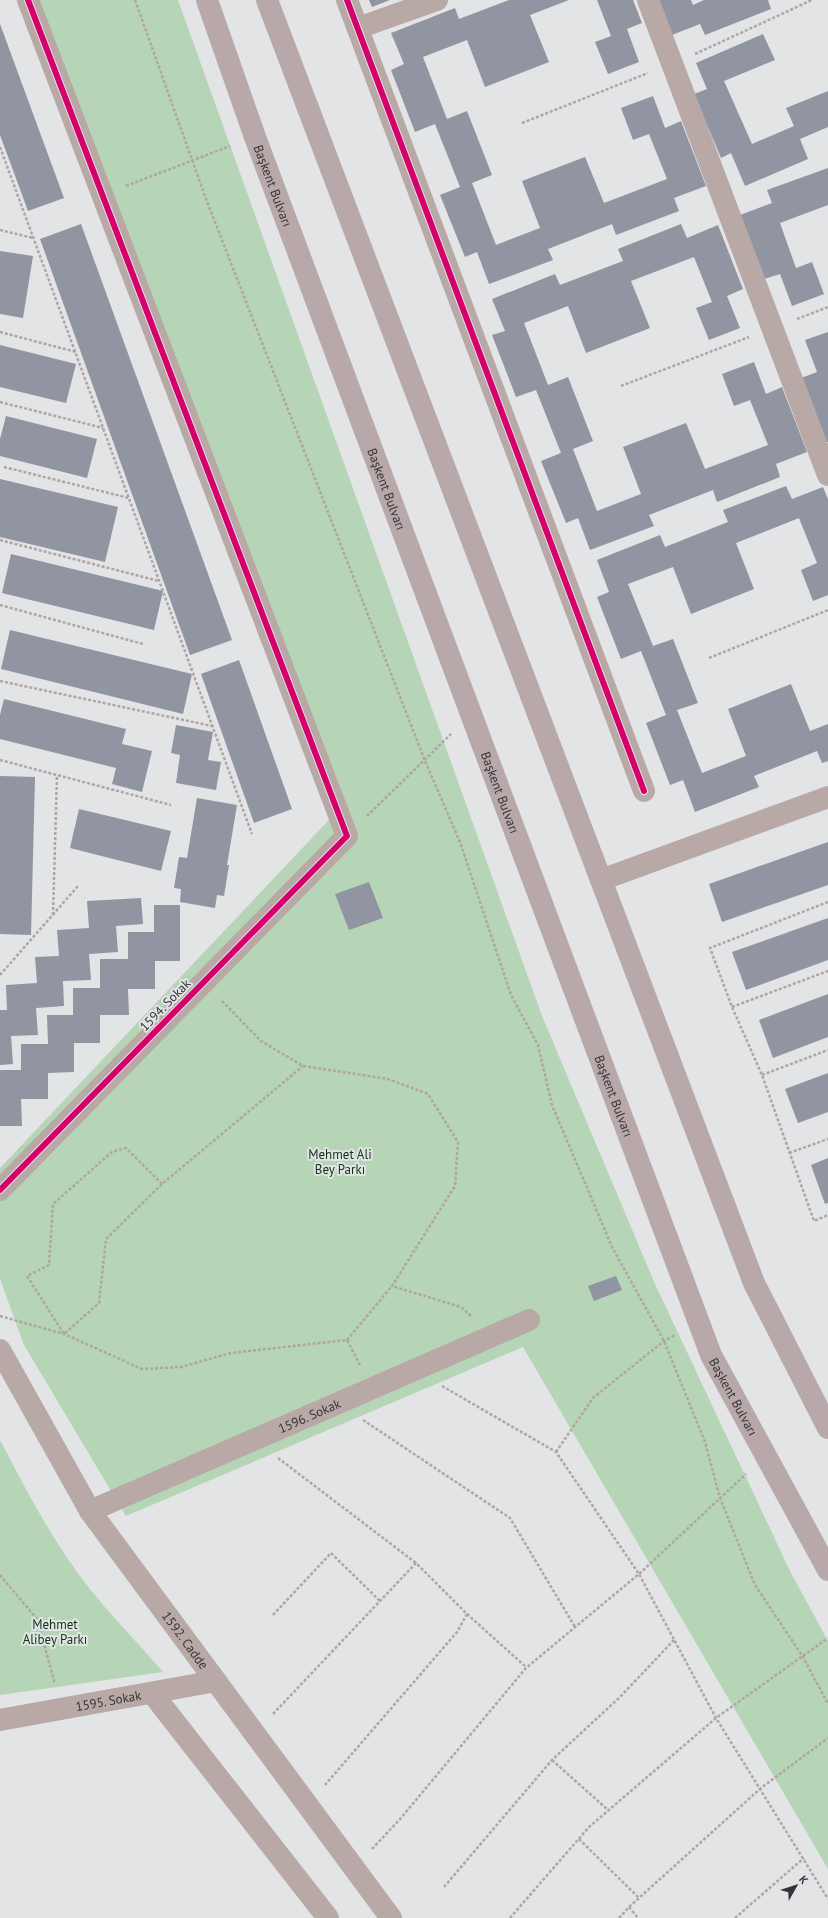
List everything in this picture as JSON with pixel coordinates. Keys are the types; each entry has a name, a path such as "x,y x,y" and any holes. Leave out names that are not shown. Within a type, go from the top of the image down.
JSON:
{"main road":[{"name":"Başkent Bulvarı","path":"207,0 255,137 710,1355 828,1570"},
{"path":"267,0 754,1283 828,1428"}],"street":[{"path":"28,0 347,836"},
{"path":"347,0 644,791"},
{"path":"358,28 437,0"},
{"path":"648,0 828,475"},
{"path":"601,880 828,797"},
{"name":"1594. Sokak","path":"0,1190 347,836"},
{"name":"1596. Sokak","path":"90,1511 529,1320"},
{"name":"1592. Cadde","path":"0,1350 90,1511 391,1918"},
{"name":"1595. Sokak","path":"0,1720 216,1681"},
{"path":"152,1693 328,1918"}],"path":[{"path":"135,0 192,162 425,761 460,842 511,995 538,1045 552,1105 612,1247 664,1341 705,1442 720,1498 755,1585 803,1657 828,1704"},
{"path":"102,194 192,162 255,137"},
{"path":"0,147 252,834"},
{"path":"0,230 33,238"},
{"path":"622,386 828,307"},
{"path":"0,332 76,352"},
{"path":"0,402 103,428"},
{"path":"4,467 129,498"},
{"path":"0,540 160,581"},
{"path":"0,605 143,644"},
{"path":"709,658 828,610"},
{"path":"0,681 212,726"},
{"path":"347,836 425,761 470,715"},
{"path":"0,760 171,805"},
{"path":"53,915 57,775"},
{"path":"0,975 78,886"},
{"path":"828,902 710,948 732,1007 762,1075 814,1221 828,1215"},
{"path":"732,1007 828,971"},
{"path":"0,1316 64,1334 142,1369 181,1367 231,1353 347,1340 392,1286 455,1186 458,1142 428,1094 388,1079 303,1066 261,1040 203,982"},
{"path":"762,1075 828,1050"},
{"path":"64,1334 99,1303 106,1239 162,1184 303,1066"},
{"path":"789,1154 828,1139"},
{"path":"64,1334 28,1276 49,1265 53,1204 112,1152 126,1148 162,1184"},
{"path":"392,1286 461,1307 491,1336"},
{"path":"556,1452 593,1398 664,1341 697,1321"},
{"path":"347,1340 373,1388"},
{"path":"414,1370 556,1452 639,1574 716,1718 761,1788 828,1899"},
{"path":"338,1403 510,1518 574,1627"},
{"path":"254,1440 416,1563 467,1614 526,1668"},
{"path":"354,1868 401,1818 526,1668 639,1574 765,1456"},
{"path":"273,1616 331,1553 380,1601"},
{"path":"254,1733 416,1563"},
{"path":"0,1575 37,1619 62,1709"},
{"path":"308,1805 458,1632 467,1614"},
{"path":"510,1918 589,1827 608,1810 716,1718 828,1638"},
{"path":"444,1886 552,1760 620,1697 674,1640"},
{"path":"619,1918 629,1907 761,1788 828,1738"},
{"path":"552,1760 608,1810"},
{"path":"579,1840 639,1898"},
{"path":"735,1918 804,1858"},
{"path":"629,1907 638,1918"}],"green space":[{"name":"Mehmet Ali Bey Parkı","path":"39,0 178,0 542,1016 655,1284 791,1573 828,1641 828,1869 523,1347 126,1516 24,1345 0,1279 0,1168 345,803"},
{"name":"Mehmet Alibey Parkı","path":"0,1440 42,1517 80,1577 163,1672 0,1695"}],"building":[{"path":"369,0 390,0 372,7"},
{"path":"509,0 569,0 530,15 549,62 485,87 467,40 423,57 447,119 467,111 492,175 472,183 496,245 540,228 522,181 585,157 604,203 667,179 649,134 633,140 621,108 653,96 665,128 681,121 706,186 674,198 679,211 616,235 612,224 548,249 553,260 489,284 477,252 465,257 440,195 460,187 435,124 415,132 391,70 404,64 391,33 455,8 459,19"},
{"path":"597,0 633,0 642,23 627,29 639,62 608,74 595,42 611,36"},
{"path":"658,0 691,0 693,5 704,0 768,0 771,9 705,35 700,24 672,35"},
{"path":"0,24 64,198 28,211 0,135"},
{"path":"763,34 775,60 724,81 752,144 794,126 786,108 828,91 828,127 800,139 808,159 745,186 731,153 721,158 694,94 707,89 696,63"},
{"path":"828,168 828,205 780,223 796,268 812,262 824,294 792,306 780,274 764,279 740,215 772,203 767,190"},
{"path":"81,224 232,640 190,655 40,239"},
{"path":"681,224 687,238 718,225 743,289 727,296 740,328 709,340 696,308 712,302 694,257 631,281 650,328 586,353 568,306 524,323 548,385 568,377 593,441 573,449 597,511 641,494 623,447 686,423 705,469 768,445 750,400 734,406 722,374 754,362 766,394 782,387 807,452 776,464 780,477 717,502 713,490 649,515 654,526 590,550 578,518 566,523 541,461 561,453 536,390 516,397 492,335 505,331 492,299 555,274 560,285 623,261 618,249"},
{"path":"0,251 33,256 23,318 0,314"},
{"path":"828,332 828,442 825,443 801,378 817,372 805,340"},
{"path":"0,345 76,364 66,403 0,387"},
{"path":"6,416 97,439 87,478 0,456 0,439"},
{"path":"0,479 118,507 105,562 0,537"},
{"path":"786,486 792,499 823,487 828,499 828,595 813,601 801,570 817,563 799,518 736,543 754,589 691,614 673,567 628,584 653,646 673,639 698,703 677,710 702,773 746,756 728,709 791,684 810,731 828,724 828,761 822,763 817,751 754,776 759,787 695,812 683,780 670,785 646,723 666,715 641,651 621,659 597,597 609,592 597,560 660,535 665,547 728,522 723,510"},
{"path":"11,554 163,591 154,630 2,593"},
{"path":"10,630 192,674 183,714 1,669"},
{"path":"239,660 292,809 254,823 201,674"},
{"path":"4,699 126,729 122,744 152,751 142,792 112,784 116,768 0,739 0,715"},
{"path":"176,725 213,732 208,760 221,762 216,790 176,783 180,755 171,753"},
{"path":"0,776 35,777 31,935 0,934"},
{"path":"197,798 237,805 227,865 229,865 224,896 217,895 215,908 180,902 181,889 174,888 179,857 187,858"},
{"path":"79,809 171,831 161,871 70,848"},
{"path":"828,842 828,885 722,922 709,884"},
{"path":"369,882 383,918 349,930 335,894"},
{"path":"141,898 143,924 116,926 118,952 89,954 91,980 63,981 64,1006 36,1008 38,1035 11,1036 13,1064 0,1065 0,1010 7,1010 6,985 37,983 35,957 59,956 57,930 89,928 87,901"},
{"path":"154,905 180,905 180,961 155,961 155,989 128,989 129,1015 100,1015 100,1043 74,1043 74,1072 48,1073 48,1099 21,1099 22,1126 0,1126 0,1070 21,1070 21,1044 48,1044 47,1015 73,1015 73,988 100,988 100,959 128,959 128,932 154,932"},
{"path":"828,918 828,960 746,990 732,952"},
{"path":"828,994 828,1037 773,1058 759,1020"},
{"path":"828,1073 828,1112 798,1123 785,1089"},
{"path":"828,1158 828,1203 825,1204 811,1165"},
{"path":"616,1276 622,1290 594,1301 588,1286"}],"cycle path":[{"path":"0,1190 347,836 28,0"},
{"path":"347,0 644,791"}]}
